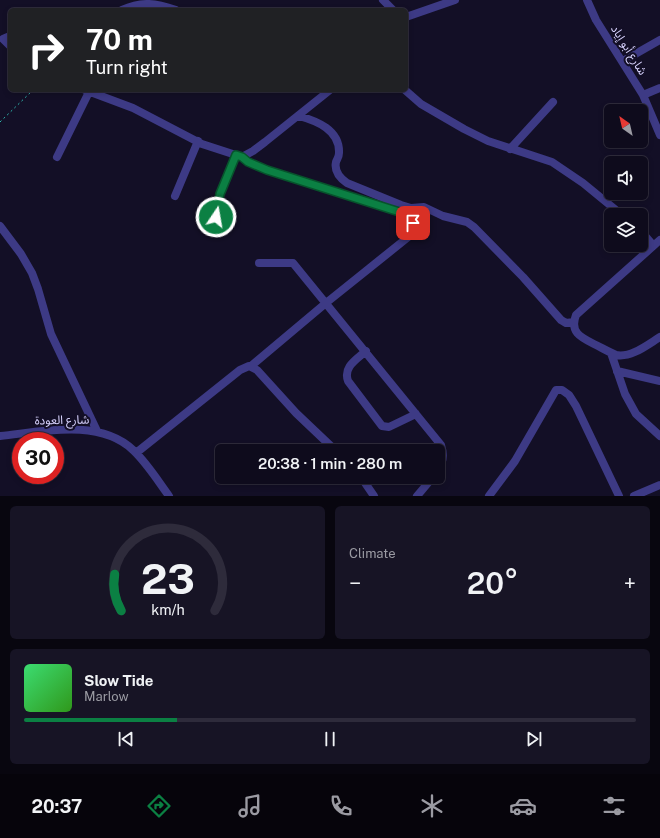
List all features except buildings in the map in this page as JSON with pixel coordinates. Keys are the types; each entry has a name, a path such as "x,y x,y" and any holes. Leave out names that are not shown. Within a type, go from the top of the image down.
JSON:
{"street":[{"path":"383,0 391,8"},
{"path":"408,16 455,0"},
{"name":"شارع أبو إياد","path":"587,0 596,20 657,117 660,135"},
{"path":"127,8 141,3 150,3 169,8"},
{"path":"8,37 3,39 8,44"},
{"path":"623,61 660,40"},
{"path":"643,95 660,88"},
{"path":"57,157 87,92"},
{"path":"90,92 133,108 198,142 239,156 248,162 267,170 409,215 417,230 326,303 251,366 244,367 240,370 136,453"},
{"path":"213,228 220,194 239,156 253,151 328,92"},
{"path":"407,92 422,104 464,129 488,141 552,162 583,183 613,208"},
{"path":"510,149 553,102"},
{"path":"299,116 319,122 326,127 336,140 339,146 336,169 340,178 347,183 400,205 411,208 424,207 443,216 467,222 474,226 523,277 561,320 566,323 574,322"},
{"path":"175,196 198,142"},
{"path":"0,226 21,254 32,273 51,334 97,431"},
{"path":"648,236 657,242 576,315 574,322 576,332 581,337 611,353 621,356 628,355 660,337"},
{"path":"258,263 293,262 440,444"},
{"path":"366,352 348,367 346,377 382,426 390,427 416,414"},
{"path":"611,353 625,394 636,414 660,436"},
{"path":"251,366 257,370 296,413 329,444"},
{"path":"617,371 660,381"},
{"path":"489,496 515,461 556,390 562,390 569,395 576,406 619,496"},
{"name":"شارع العودة","path":"0,436 60,430 97,431 114,437 136,453 169,496"},
{"path":"366,484 374,496"},
{"path":"417,496 427,484"},
{"path":"634,496 660,485"}],"path":[{"path":"0,122 31,92"}],"route":[{"path":"216,217 220,194 236,155 267,170 409,215 413,223"}]}
